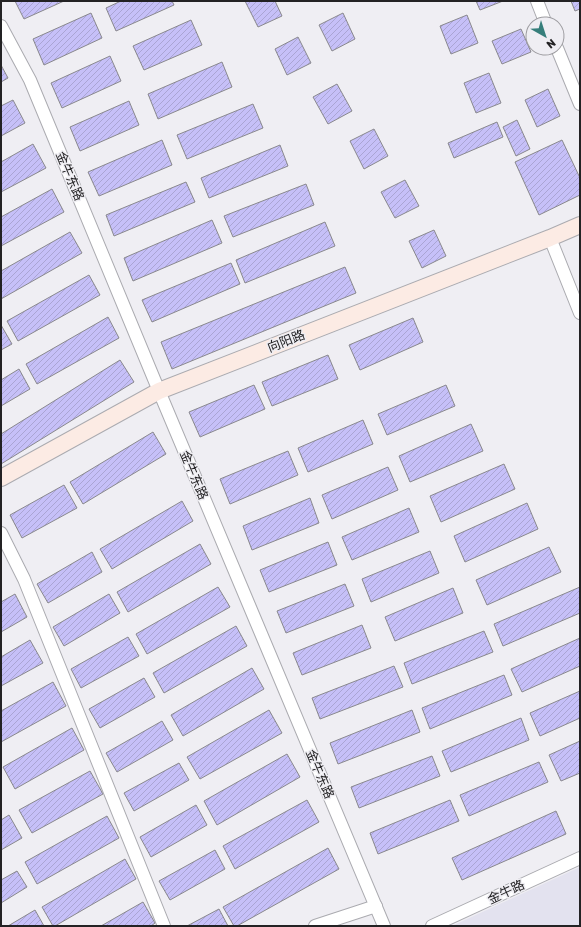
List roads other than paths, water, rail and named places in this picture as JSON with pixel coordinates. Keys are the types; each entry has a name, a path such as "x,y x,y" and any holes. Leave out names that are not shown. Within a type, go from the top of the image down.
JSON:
{"street":[{"path":"537,1 543,16"},
{"name":"金牛东路","path":"1,26 30,80 384,926"},
{"path":"559,56 580,104"},
{"name":"向阳路","path":"1,478 159,391 580,225"},
{"path":"550,238 580,313"},
{"path":"1,533 24,579 164,926"},
{"name":"金牛路","path":"432,926 580,858"},
{"path":"315,926 376,906"}]}
